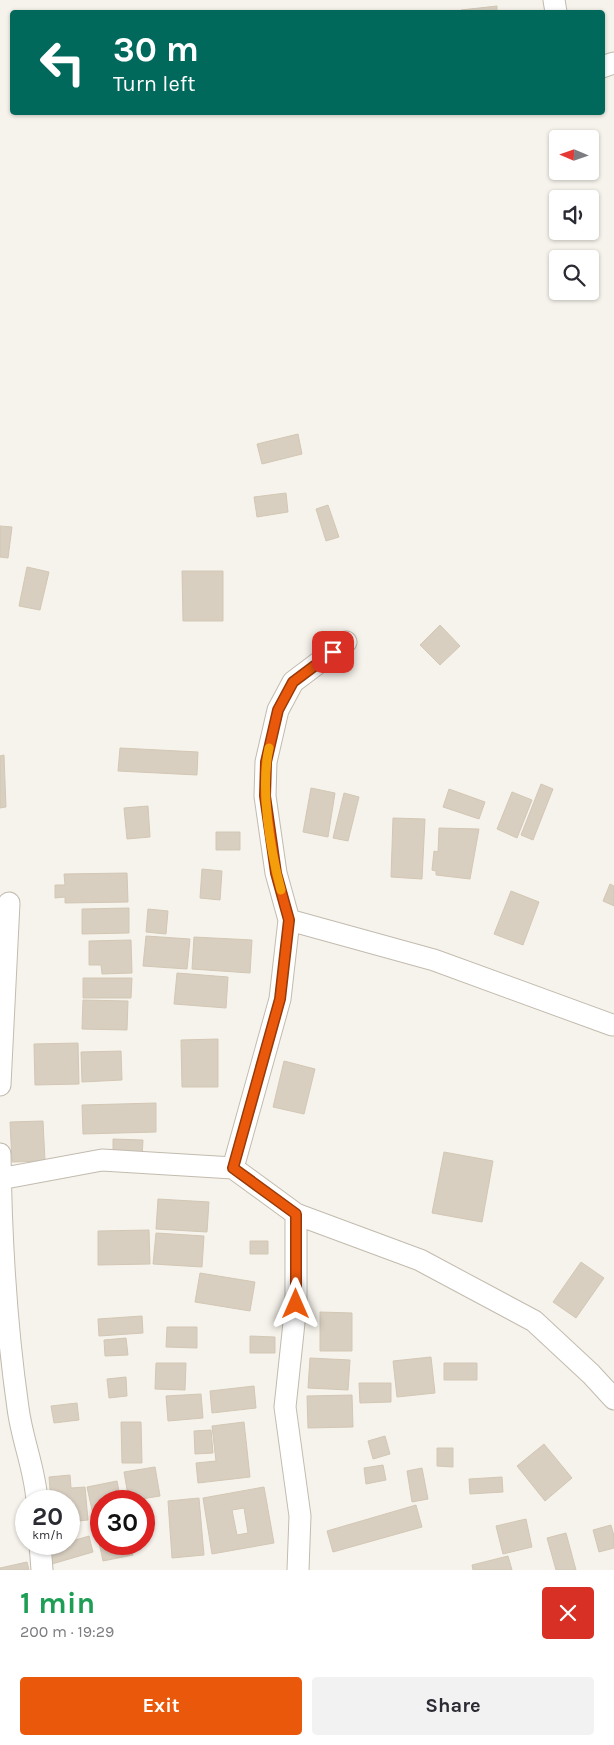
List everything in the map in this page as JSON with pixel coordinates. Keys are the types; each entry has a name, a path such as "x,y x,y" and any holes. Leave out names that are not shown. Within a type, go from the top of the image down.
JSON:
{"street":[{"path":"233,1168 280,999 289,920 276,873 265,796 266,762 278,710 293,682 346,642"},
{"path":"0,1085 9,903"},
{"path":"289,920 434,960 612,1025"},
{"path":"0,1154 5,1287 17,1401 36,1490"},
{"path":"0,1179 102,1160 233,1168 296,1214 420,1260 534,1321 591,1374 614,1399"},
{"path":"296,1214 296,1304 285,1407 300,1516 298,1570"},
{"path":"41,1555 42,1570"}],"building":[{"path":"497,6 497,10 461,10"},
{"path":"298,434 302,454 262,464 257,444"},
{"path":"286,493 288,512 257,517 254,497"},
{"path":"328,505 339,537 326,541 316,509"},
{"path":"0,526 12,527 8,558 0,557"},
{"path":"27,567 49,572 40,610 19,606"},
{"path":"182,571 223,571 223,621 183,621"},
{"path":"440,625 460,646 440,665 420,645"},
{"path":"120,748 198,752 197,775 118,771"},
{"path":"4,755 6,807 0,808 0,756"},
{"path":"541,784 553,789 533,840 521,835"},
{"path":"311,788 335,793 328,837 303,832"},
{"path":"449,789 485,802 479,819 443,807"},
{"path":"512,792 532,800 517,838 497,829"},
{"path":"344,793 359,797 348,841 333,838"},
{"path":"148,806 150,837 127,839 124,808"},
{"path":"393,818 425,819 422,879 391,877"},
{"path":"439,828 479,829 470,879 436,875 436,871 432,870 434,851 438,852"},
{"path":"216,832 240,832 240,850 216,850"},
{"path":"202,869 222,871 220,900 200,898"},
{"path":"127,873 128,902 65,903 65,897 55,898 55,885 65,885 64,874"},
{"path":"610,884 614,886 614,906 603,901"},
{"path":"511,891 539,902 523,945 494,934"},
{"path":"129,908 129,933 82,934 82,909"},
{"path":"148,909 168,911 166,934 146,932"},
{"path":"146,936 190,939 187,969 143,966"},
{"path":"194,937 252,940 250,973 192,969"},
{"path":"131,940 132,973 102,974 101,965 89,965 89,941"},
{"path":"177,973 228,977 226,1008 174,1004"},
{"path":"83,978 132,978 131,998 83,998"},
{"path":"83,1000 128,1001 127,1030 82,1029"},
{"path":"218,1039 218,1087 182,1087 181,1040"},
{"path":"78,1043 79,1084 35,1085 34,1044"},
{"path":"121,1051 122,1080 82,1082 81,1052"},
{"path":"284,1061 315,1069 304,1114 273,1107"},
{"path":"156,1103 156,1132 83,1134 82,1105"},
{"path":"43,1121 45,1161 12,1162 10,1122"},
{"path":"113,1139 143,1140 142,1159 113,1159"},
{"path":"444,1152 493,1161 482,1222 432,1213"},
{"path":"158,1199 209,1202 207,1232 156,1229"},
{"path":"149,1230 150,1264 98,1265 98,1231"},
{"path":"156,1233 204,1236 202,1267 153,1264"},
{"path":"250,1241 268,1241 268,1254 250,1254"},
{"path":"581,1262 604,1278 576,1318 553,1302"},
{"path":"200,1273 255,1282 250,1311 195,1302"},
{"path":"320,1312 352,1313 352,1351 320,1351"},
{"path":"142,1316 143,1333 99,1336 98,1319"},
{"path":"167,1327 197,1327 197,1348 166,1347"},
{"path":"250,1336 275,1337 275,1353 250,1353"},
{"path":"126,1338 128,1355 105,1356 104,1340"},
{"path":"431,1357 435,1393 397,1397 393,1361"},
{"path":"310,1358 350,1360 348,1390 308,1388"},
{"path":"156,1363 186,1363 185,1390 155,1389"},
{"path":"444,1363 477,1363 477,1380 444,1380"},
{"path":"126,1377 127,1396 109,1398 107,1379"},
{"path":"359,1383 391,1383 391,1402 360,1403"},
{"path":"254,1386 256,1408 212,1413 210,1391"},
{"path":"201,1394 203,1418 168,1421 166,1396"},
{"path":"352,1395 353,1427 308,1428 307,1396"},
{"path":"77,1403 79,1420 54,1423 51,1406"},
{"path":"121,1422 141,1422 142,1463 122,1463"},
{"path":"244,1422 250,1477 198,1483 196,1463 216,1461 212,1426"},
{"path":"211,1430 213,1453 195,1454 194,1431"},
{"path":"385,1436 390,1454 373,1459 368,1441"},
{"path":"544,1444 572,1478 545,1501 517,1466"},
{"path":"437,1448 453,1448 453,1467 437,1466"},
{"path":"383,1465 386,1480 366,1484 364,1468"},
{"path":"155,1467 160,1496 155,1497 155,1490 127,1490 124,1472"},
{"path":"422,1468 428,1499 412,1502 407,1471"},
{"path":"70,1475 71,1488 85,1487 88,1520 80,1521 80,1490 50,1490 49,1477"},
{"path":"502,1477 503,1492 470,1494 469,1479"},
{"path":"117,1481 119,1490 90,1490 90,1501 87,1487"},
{"path":"264,1487 274,1543 212,1554 203,1498","holes":["244,1508 248,1533 237,1535 232,1510"]},
{"path":"199,1498 204,1555 172,1558 168,1501"},
{"path":"416,1505 422,1527 333,1552 327,1531"},
{"path":"526,1519 532,1547 503,1554 496,1526"},
{"path":"611,1525 614,1536 614,1548 599,1552 593,1530"},
{"path":"566,1533 576,1570 556,1570 547,1538"},
{"path":"89,1536 90,1553 52,1564 49,1555 80,1555 80,1539"},
{"path":"102,1555 133,1555 103,1561"},
{"path":"508,1556 512,1570 473,1570 472,1565"},
{"path":"27,1562 29,1570 0,1570 0,1568"}],"slow traffic":[{"path":"269,748 266,762 265,796 276,873 281,890"}],"route":[{"path":"296,1304 296,1214 233,1168 280,999 289,920 276,873 265,796 266,762 278,710 293,682 333,652"}]}
